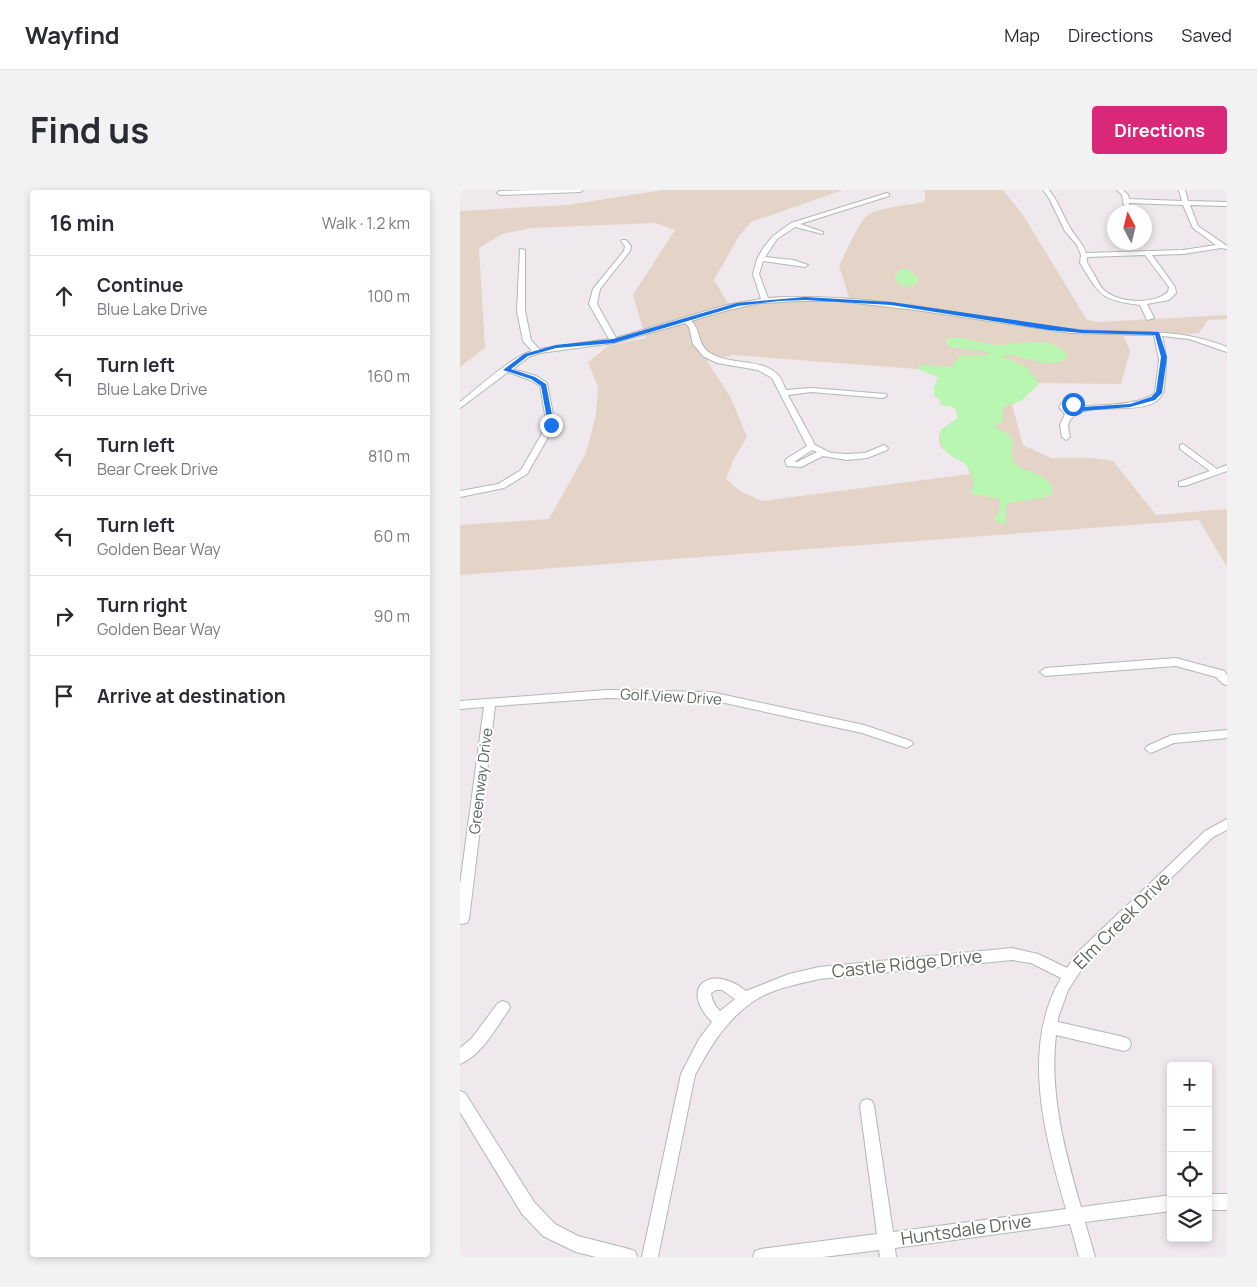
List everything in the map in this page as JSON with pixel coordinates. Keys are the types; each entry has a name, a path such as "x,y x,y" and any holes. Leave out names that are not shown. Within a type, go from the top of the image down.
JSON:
{"street":[{"path":"500,193 580,190"},
{"path":"1046,190 1052,197 1068,231 1080,245 1084,255 1083,263 1101,292 1125,302 1143,303 1166,298 1172,290 1148,254"},
{"path":"1120,190 1125,195 1127,205"},
{"path":"1182,190 1196,227 1224,247"},
{"path":"766,301 756,274 761,259 772,239 784,228 887,195"},
{"path":"1126,201 1227,204"},
{"path":"793,224 821,234"},
{"path":"614,341 592,304 597,288 627,251 628,246 624,241"},
{"path":"1084,255 1148,254 1224,247"},
{"path":"522,250 521,311 527,341 537,351"},
{"path":"761,259 805,265"},
{"path":"460,406 526,355 537,351 556,346 614,341 737,305 766,301 805,299 922,307 1082,332 1157,333 1192,336 1213,342 1227,350"},
{"path":"1143,303 1150,318"},
{"path":"686,320 694,326 697,344 706,354 720,361 766,371 775,377 812,446 824,452 847,457 867,455 884,448"},
{"path":"1066,437 1064,424 1071,415 1063,407 1065,405 1073,404 1082,409 1130,405 1153,399 1159,393 1164,357 1157,333"},
{"path":"460,494 501,486 524,472 551,425 544,385 533,378 506,370"},
{"path":"782,393 811,390 883,396"},
{"path":"812,446 793,457 789,461 790,464 798,465 824,452"},
{"path":"1183,447 1215,471"},
{"path":"1182,484 1227,468"},
{"path":"1045,672 1176,662 1220,674 1227,681"},
{"name":"Golf View Drive","path":"460,705 607,694 711,696 864,729 907,744"},
{"name":"Greenway Drive","path":"462,919 490,702"},
{"path":"1151,749 1172,739 1227,734"},
{"name":"Elm Creek Drive","path":"1087,1257 1052,1120 1047,1078 1052,1016 1068,975 1082,957 1209,834 1227,824"},
{"name":"Castle Ridge Drive","path":"650,1257 688,1074 704,1044 721,1021 753,994 789,980 819,973 1012,954 1033,958 1068,975"},
{"path":"721,1021 704,1002 704,991 710,985 718,983 726,985 746,1000"},
{"path":"460,1057 477,1043 503,1007"},
{"path":"1050,1027 1124,1044"},
{"path":"460,1098 528,1208 549,1230 576,1244 629,1257"},
{"path":"867,1106 888,1257"},
{"path":"1212,1202 1227,1202"},
{"name":"Huntsdale Drive","path":"761,1257 1167,1204"}],"shaded area":[{"path":"663,190 843,190 751,222 739,236 714,280 728,303 776,296 849,297 839,266 856,231 868,215 888,208 925,202 925,192 923,190 1003,190 1023,215 1087,320 1099,322 1227,315 1227,319 1208,320 1199,333 1172,336 1124,336 1130,351 1121,384 1036,383 1012,405 1023,445 1051,458 1092,458 1113,461 1156,515 1227,509 1227,567 1199,520 460,575 460,525 549,519 586,453 596,415 598,387 588,362 608,346 646,338 633,295 675,230 655,223 532,228 502,234 479,248 485,348 460,367 460,211 567,205","holes":["733,355 917,369 938,377 934,388 934,396 942,401 940,405 956,409 958,418 941,430 940,444 947,452 962,459 970,474 762,501 740,491 726,479 734,459 747,437 731,398 707,361"]},
{"path":"901,269 907,269 918,278 917,284 905,287 896,282 895,277"},
{"path":"949,338 962,338 999,345 1026,342 1044,343 1061,349 1068,355 1055,363 1038,362 1012,355 1004,355 1003,357 1028,368 1030,374 1035,377 1039,384 1021,401 1006,405 1003,409 1003,421 994,427 1005,432 1013,439 1012,452 1014,461 1018,466 1047,480 1053,488 1051,494 1043,498 1009,503 1006,506 1005,525 996,521 994,517 999,514 1000,499 971,492 974,482 965,463 951,456 940,443 941,430 958,418 956,409 939,404 942,401 934,396 934,388 938,377 918,369 918,366 952,367 960,355 988,355 989,353 950,347 946,342"}],"route":[{"path":"551,425 551,415 544,385 528,376 506,370 526,355 556,346 614,341 737,305 779,300 805,299 891,304 922,307 1082,332 1157,333 1164,357 1159,393 1153,399 1130,405 1082,409 1073,404"}]}
